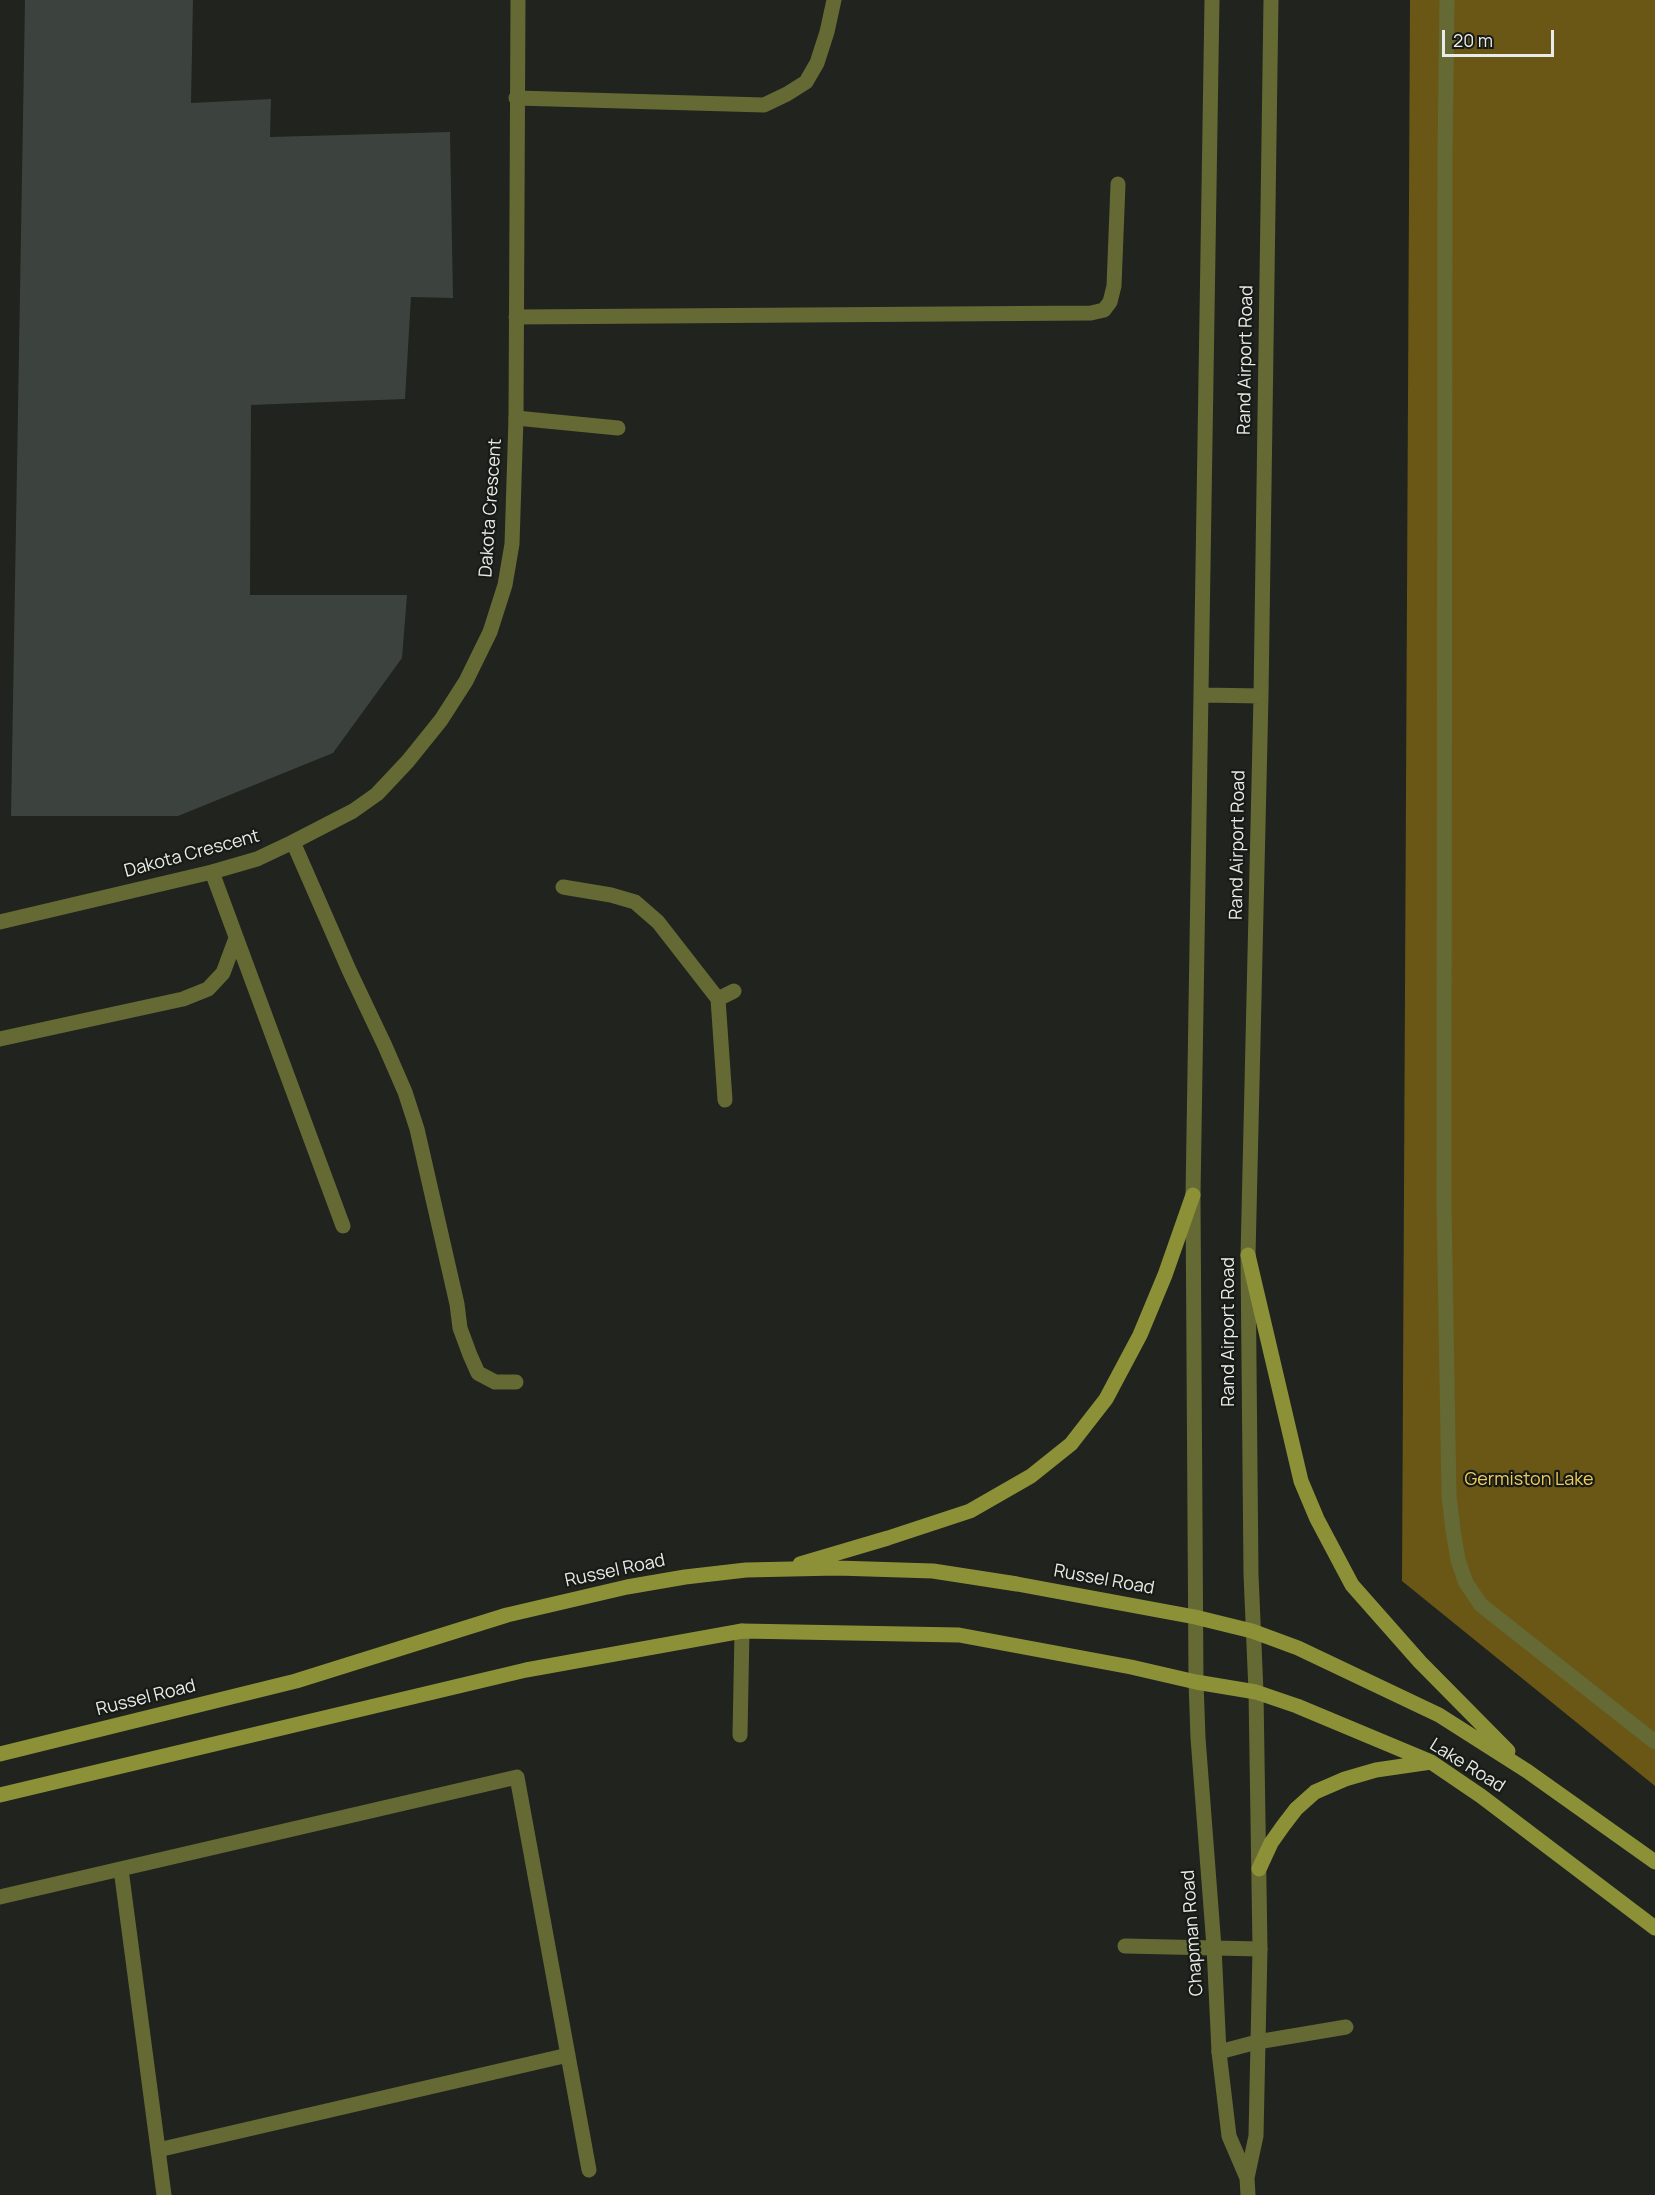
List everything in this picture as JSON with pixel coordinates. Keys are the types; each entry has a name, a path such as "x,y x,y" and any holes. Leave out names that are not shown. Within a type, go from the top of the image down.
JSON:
{"main road":[{"path":"779,1569 888,1538 970,1511 1031,1476 1071,1444 1106,1399 1140,1335 1165,1275 1193,1195"},
{"path":"1248,1255 1301,1482 1317,1519 1352,1585 1420,1662 1527,1771"},
{"name":"Russel Road","path":"0,1754 296,1681 507,1615 616,1589 685,1577 746,1570 837,1568 933,1571 1017,1584 1195,1617 1252,1630"},
{"path":"0,1795 526,1670 742,1630 959,1635 1131,1667 1196,1682"},
{"name":"Lake Road","path":"1252,1630 1298,1648 1438,1715 1527,1771 1655,1862"},
{"name":"Lake Road","path":"1196,1682 1256,1692 1298,1706 1431,1762 1481,1796 1655,1928"},
{"path":"1259,1869 1271,1843 1283,1826 1296,1809 1315,1792 1345,1779 1376,1770 1431,1762"}],"street":[{"name":"Dakota Crescent","path":"0,921 212,872 257,859 293,842 353,811 377,794 434,728 466,681 490,632 506,585 512,544 516,418 518,0"},
{"path":"516,98 764,105 806,82 817,63 834,0"},
{"name":"Rand Airport Road","path":"1196,1682 1193,1195 1212,0"},
{"name":"Rand Airport Road","path":"1256,1692 1252,1630 1248,1255 1261,696 1271,0"},
{"path":"1447,0 1444,156 1444,1203 1449,1496 1453,1530 1458,1560 1466,1583 1481,1605 1655,1742"},
{"path":"516,317 1090,313 1104,310 1110,302 1114,286 1118,184"},
{"path":"516,418 618,428"},
{"path":"1202,695 1261,696"},
{"path":"293,842 405,1092 417,1129 457,1304 460,1328 470,1355 478,1373 495,1382 516,1382"},
{"path":"212,872 343,1226"},
{"path":"563,887 611,895 635,902 658,922 718,999 725,1100"},
{"path":"0,1039 183,999 208,989 223,973 236,938"},
{"path":"718,999 734,991"},
{"path":"740,1735 742,1630"},
{"name":"Chapman Road","path":"1196,1682 1219,2052 1229,2136 1247,2178"},
{"name":"Chapman Road","path":"1248,2195 1247,2178 1256,2136 1260,1949 1256,1692"},
{"path":"0,1897 517,1777 589,2170"},
{"path":"121,1869 164,2195"},
{"path":"1125,1946 1260,1949"},
{"path":"1219,2052 1257,2042 1346,2027"},
{"path":"158,2150 568,2055"}],"green space":[{"name":"Germiston Lake","path":"1410,0 1655,0 1655,1786 1402,1581"}],"building":[{"path":"25,0 193,0 191,103 271,99 270,137 450,132 453,298 411,297 405,399 251,405 250,595 407,595 402,658 333,753 178,816 11,816"}]}
